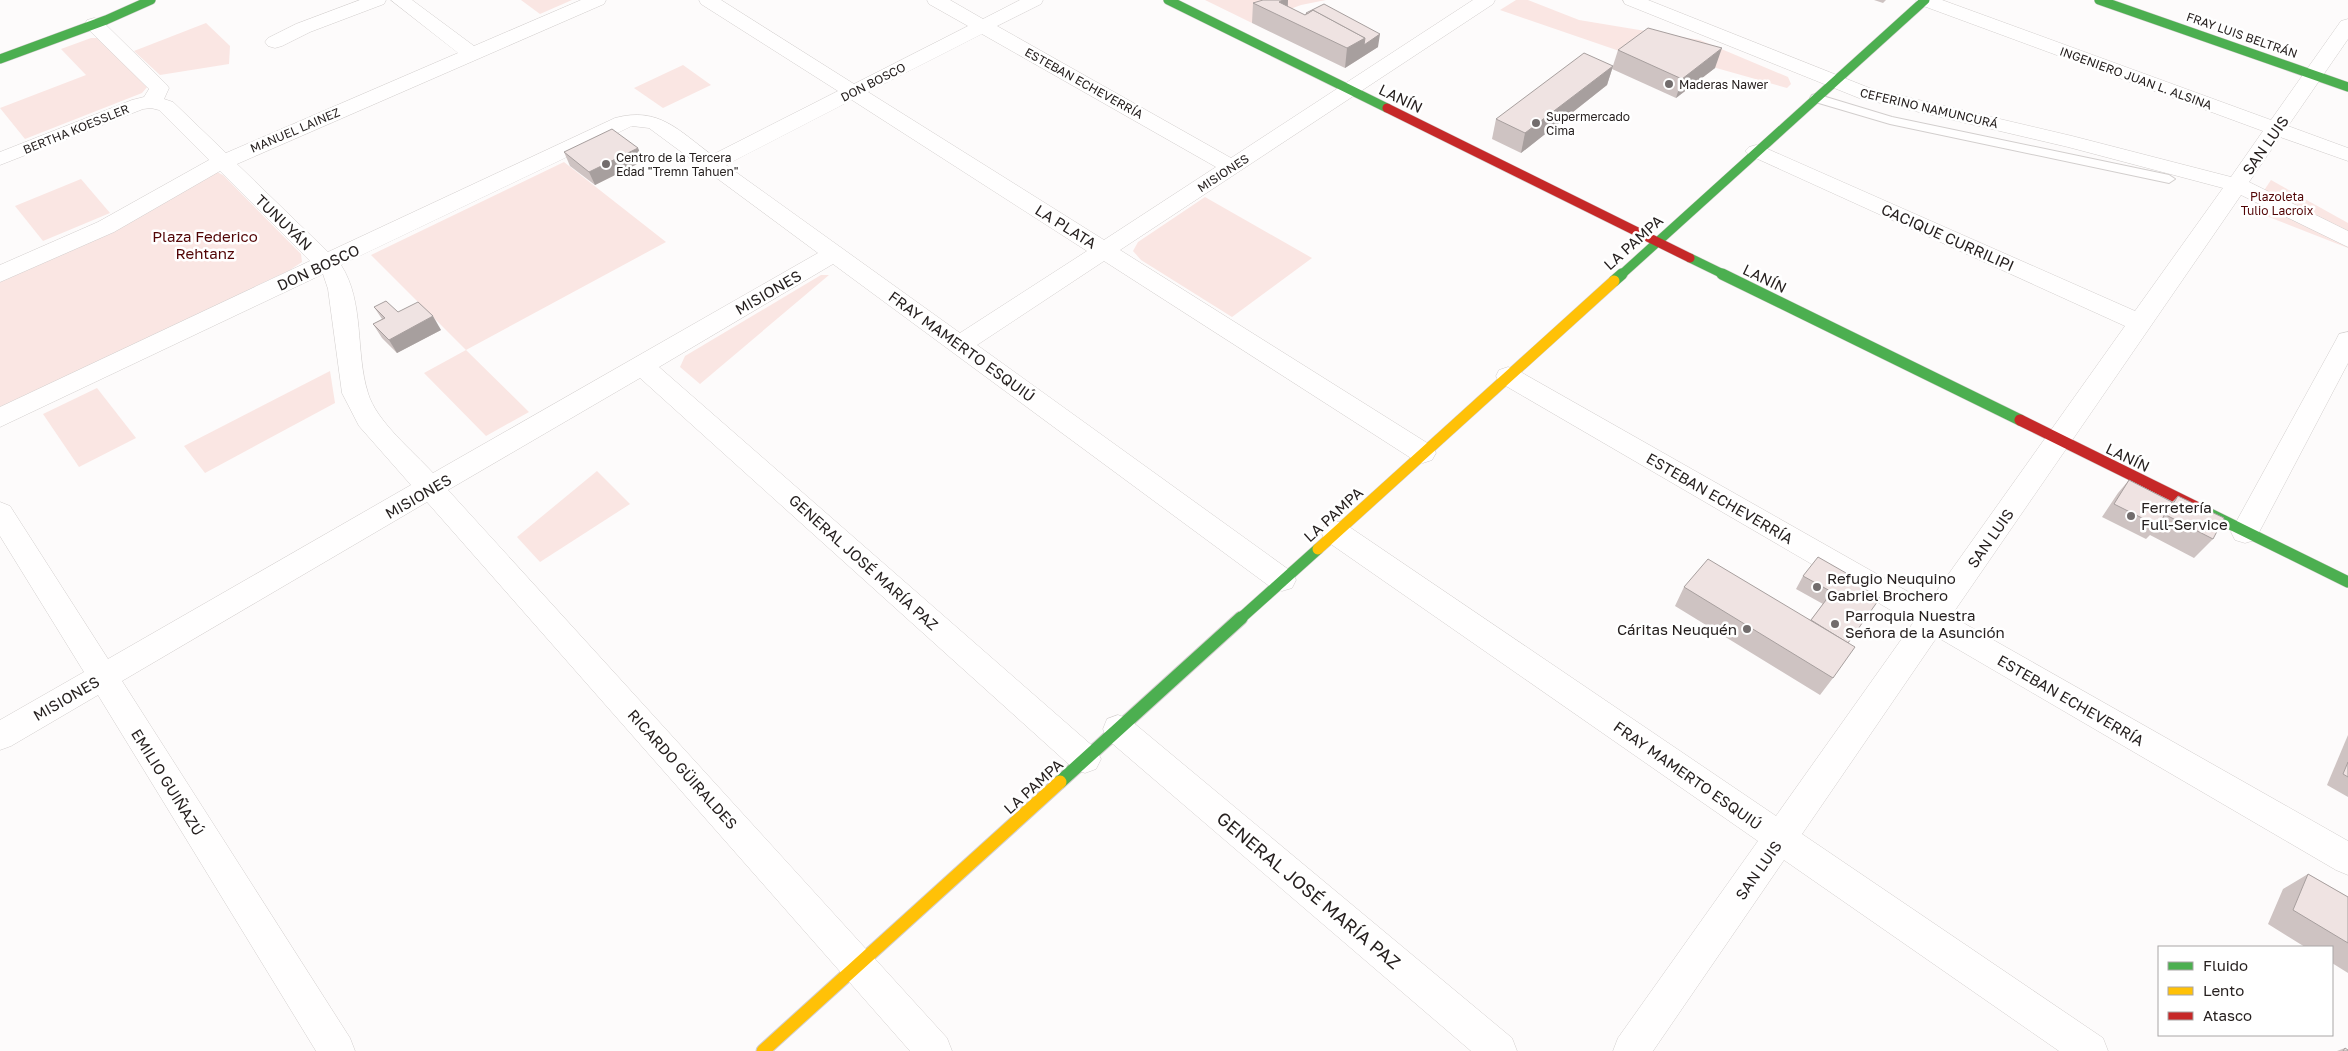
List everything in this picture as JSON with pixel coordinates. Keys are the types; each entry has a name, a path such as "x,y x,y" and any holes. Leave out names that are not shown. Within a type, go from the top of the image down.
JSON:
{"street":[{"path":"275,42 303,28 377,0"},
{"path":"400,0 472,54"},
{"name":"MANUEL LAINEZ","path":"0,274 106,228 187,179 223,161 597,0"},
{"name":"LA PLATA","path":"708,0 1423,453"},
{"name":"ESTEBAN ECHEVERRÍA","path":"936,0 1232,166"},
{"name":"DON BOSCO","path":"711,164 1034,0"},
{"name":"LANÍN","path":"1168,0 2348,582"},
{"name":"MISIONES","path":"960,345 1486,0"},
{"name":"CEFERINO NAMUNCURÁ","path":"1632,0 1833,82 1879,98 2279,190 2348,228"},
{"name":"LA PAMPA","path":"763,1051 1656,241 1925,0"},
{"name":"INGENIERO JUAN L. ALSINA","path":"1925,0 2348,156"},
{"name":"FRAY LUIS BELTRÁN","path":"2099,0 2348,86"},
{"path":"0,59 156,1"},
{"path":"100,22 157,86 159,90 152,102"},
{"name":"SAN LUIS","path":"1632,1051 2348,25"},
{"name":"BERTHA KOESSLER","path":"0,159 133,107 152,102"},
{"name":"TUNUYÁN","path":"152,102 166,106 327,263 338,279 352,379 360,406 373,424 432,488"},
{"name":"DON BOSCO","path":"0,418 617,124 638,119"},
{"name":"FRAY MAMERTO ESQUIÚ","path":"638,119 656,124 1282,580"},
{"name":"CACIQUE CURRILIPI","path":"1756,152 2140,323"},
{"path":"2238,182 2348,240"},
{"name":"MISIONES","path":"0,736 834,254"},
{"path":"2245,532 2348,340"},
{"name":"GENERAL JOSÉ MARÍA PAZ","path":"642,366 1085,759"},
{"name":"ESTEBAN ECHEVERRÍA","path":"1508,376 2348,859"},
{"name":"RICARDO GÜIRALDES","path":"432,488 934,1051"},
{"name":"EMILIO GUIÑAZÚ","path":"0,513 337,1051"},
{"name":"FRAY MAMERTO ESQUIÚ","path":"1335,532 2090,1051"},
{"name":"GENERAL JOSÉ MARÍA PAZ","path":"1118,729 1499,1051"}],"lane":[{"name":"CEFERINO NAMUNCURÁ","path":"1816,98 1890,120 2168,179"},
{"path":"2047,152 2072,142"}],"green space":[{"path":"521,0 572,0 540,14"},
{"path":"1205,0 1326,0 1301,5 1252,23"},
{"path":"1516,0 1528,0 1579,20 1700,40 1788,77 1791,84 1787,88 1642,47 1631,55 1500,10"},
{"path":"206,23 230,46 229,64 160,75 134,51"},
{"path":"91,38 101,38 148,86 142,93 25,139 0,108 86,75 61,49"},
{"path":"683,65 711,85 663,108 634,88"},
{"path":"564,162 666,242 466,350 371,255"},
{"name":"Plaza Federico Rehtanz","path":"217,172 223,175 301,254 302,262 290,270 0,408 0,279"},
{"path":"81,179 110,213 43,241 15,206"},
{"name":"Plazoleta Tulio Lacroix","path":"2271,180 2348,223 2348,248 2251,210"},
{"path":"1205,197 1312,258 1232,317 1141,260 1133,251 1138,242"},
{"path":"821,275 829,275 700,384 680,367 685,356"},
{"path":"466,350 529,412 486,436 424,373"},
{"path":"330,371 335,403 205,473 184,446"},
{"path":"97,388 136,438 79,467 43,414"},
{"path":"597,471 630,504 540,562 517,537"}],"building":[{"path":"1263,0 1283,0 1279,2 1305,15 1313,10 1365,38 1347,48 1253,3"},
{"path":"1324,4 1380,34 1364,45 1365,38 1313,10 1306,13"},
{"path":"1648,28 1722,48 1682,79 1618,50"},
{"path":"1584,53 1613,66 1525,133 1496,119"},
{"path":"612,129 638,148 589,172 564,152"},
{"path":"386,301 398,312 418,302 433,316 389,340 373,324 385,318 374,307"},
{"path":"2129,480 2172,502 2158,526 2114,504"},
{"path":"2178,496 2224,518 2213,539 2166,515"},
{"path":"1818,557 1846,573 1844,577 1880,598 1848,643 1811,620 1832,592 1803,576"},
{"path":"1708,559 1855,647 1833,678 1684,587"},
{"path":"2348,762 2348,777 2343,774"},
{"path":"2308,874 2348,897 2348,943 2293,910"}],"traffic: fast":[{"path":"0,59 106,20 151,0"},
{"path":"1168,0 1387,108"},
{"path":"1614,281 1925,0"},
{"path":"2099,0 2348,87"},
{"path":"1690,258 2020,420"},
{"path":"2198,508 2348,582"},
{"path":"1060,782 1318,549"}],"traffic: slow":[{"path":"1318,549 1614,281"},
{"path":"763,1051 1060,782"}],"traffic: jam":[{"path":"1387,108 1690,258"},
{"path":"2020,420 2198,508"}],"place":[{"name":"Maderas Nawer","path":"1669,84"},
{"name":"Supermercado Cima","path":"1536,123"},
{"name":"Centro de la Tercera Edad \"Tremn Tahuen\"","path":"606,164"},
{"name":"Ferretería Full-Service","path":"2131,516"},
{"name":"Refugio Neuquino Gabriel Brochero","path":"1817,587"},
{"name":"Parroquia Nuestra Señora de la Asunción","path":"1835,624"},
{"name":"Cáritas Neuquén","path":"1747,629"}]}
